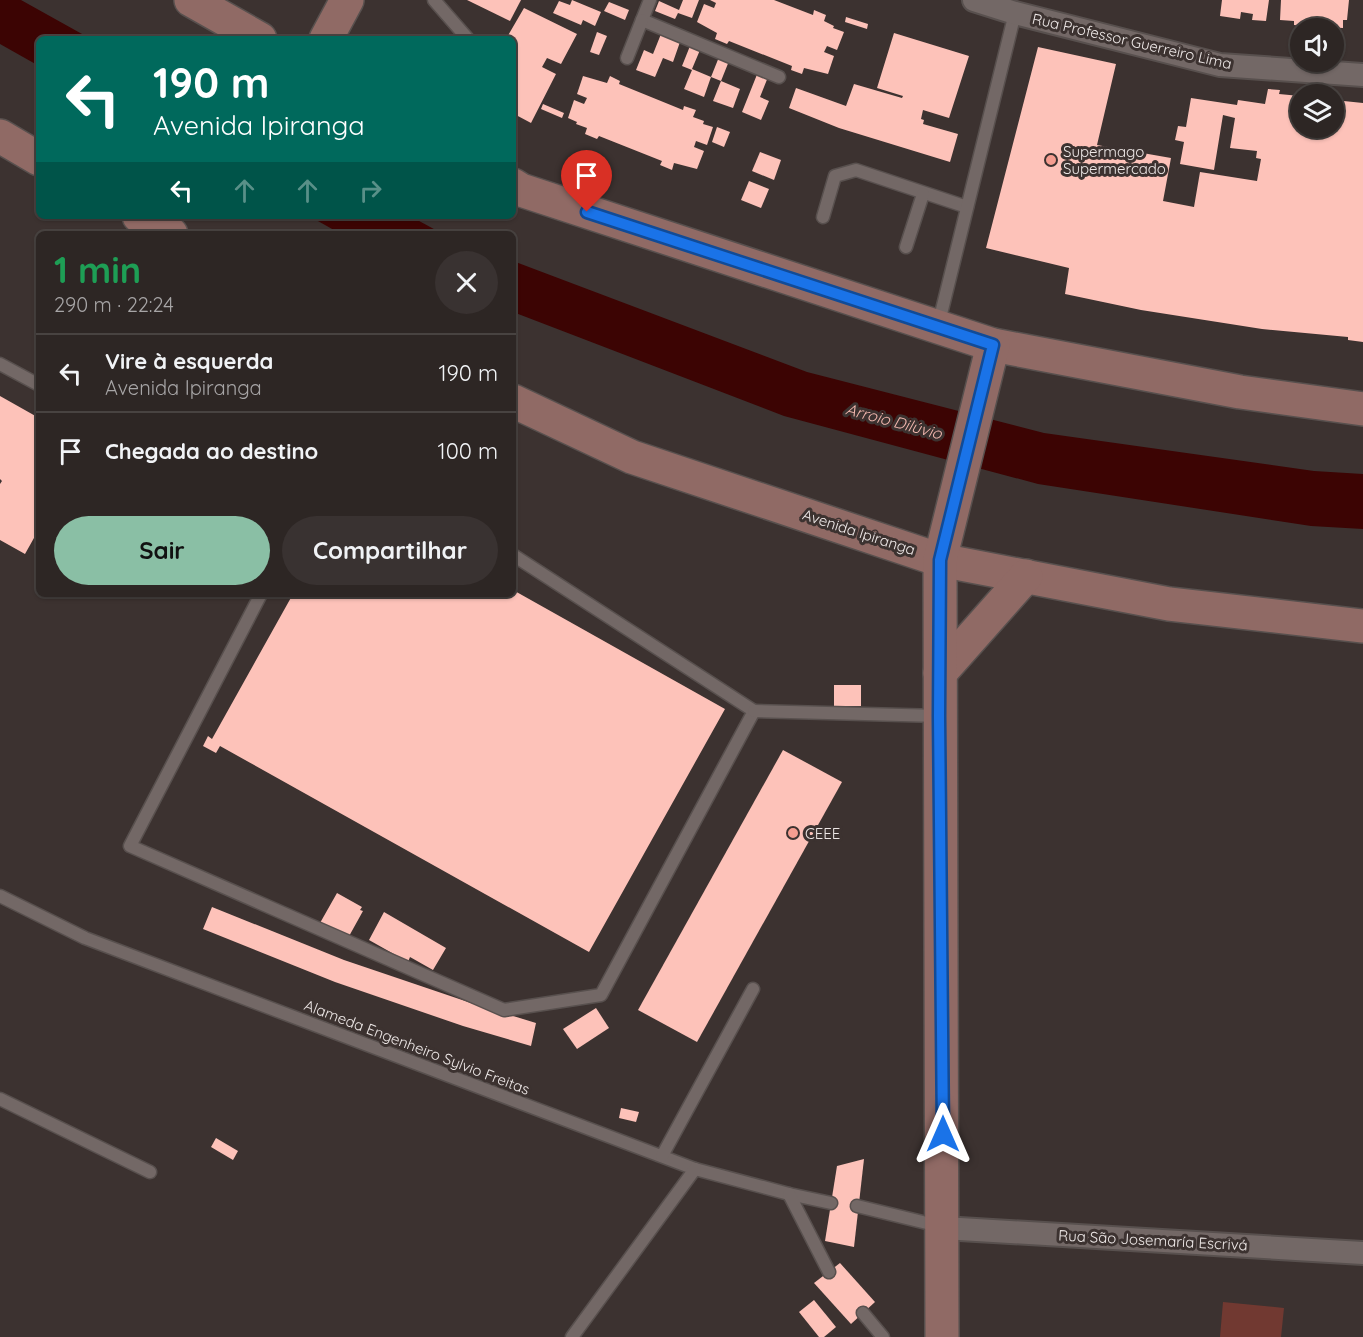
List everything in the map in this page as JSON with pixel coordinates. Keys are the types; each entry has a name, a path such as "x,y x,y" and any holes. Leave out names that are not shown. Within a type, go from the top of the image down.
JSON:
{"main road":[{"path":"191,0 255,36"},
{"path":"328,36 347,0"},
{"path":"0,136 36,157"},
{"path":"516,188 993,345 1240,392 1363,409"},
{"path":"144,219 166,231"},
{"path":"942,1337 940,560 993,345"},
{"name":"Avenida Ipiranga","path":"516,403 632,457 940,560 1169,604 1363,626"},
{"path":"939,673 1026,576"}],"street":[{"name":"Rua Professor Guerreiro Lima","path":"974,0 1015,13 1220,65 1363,75"},
{"name":"Rua São Josemaría Escrivá","path":"943,1227 1363,1253"}],"lane":[{"path":"434,0 465,36"},
{"path":"627,58 650,0"},
{"path":"938,327 1015,13"},
{"path":"642,20 779,77"},
{"path":"823,217 835,176 856,170 967,207"},
{"path":"906,247 923,194"},
{"path":"0,364 36,383"},
{"path":"516,557 754,711 939,716"},
{"path":"259,597 130,846 504,1010 601,995 754,711"},
{"name":"Alameda Engenheiro Sylvio Freitas","path":"0,896 85,938 695,1169 831,1203"},
{"path":"662,1156 753,990"},
{"path":"0,1099 150,1172"},
{"path":"572,1337 695,1169"},
{"path":"789,1194 829,1272"},
{"path":"857,1206 943,1227"},
{"path":"863,1313 883,1337"}],"shaded area":[{"path":"1223,1302 1284,1308 1281,1337 1220,1337"}],"water":[{"path":"0,0 21,0 86,36 36,36 36,64 0,44"},
{"path":"314,219 416,219 438,231 336,231"},
{"name":"Arroio Dilúvio","path":"516,262 807,372 1044,433 1314,471 1363,474 1363,529 1311,526 1038,484 784,416 516,313"}],"building":[{"path":"467,0 521,0 510,21"},
{"path":"572,0 601,12 595,26 583,20 581,25 553,13 559,1 570,5"},
{"path":"683,0 699,0 692,18 678,13 675,19 655,11 659,1 679,10"},
{"path":"710,0 774,0 813,15 814,10 826,15 824,21 844,32 837,50 827,46 824,52 834,56 828,74 804,68 802,74 791,70 792,66 729,41 727,44 715,39 717,33 697,22 704,4 714,8 716,3"},
{"path":"1222,0 1269,0 1266,21 1252,20 1253,14 1241,12 1240,19 1220,16"},
{"path":"1281,0 1349,0 1347,20 1344,18 1290,18 1290,21 1280,20"},
{"path":"609,2 629,10 625,20 604,11"},
{"path":"524,8 577,34 561,64 547,58 542,67 556,74 531,123 516,115 516,36 508,36"},
{"path":"846,17 868,24 867,29 845,22"},
{"path":"597,32 607,36 599,55 590,52"},
{"path":"894,33 969,56 949,118 923,110 921,119 924,120 923,124 958,134 950,162 839,128 789,108 796,88 846,106 854,84 902,98 903,96 877,88"},
{"path":"661,34 680,42 673,62 663,58 655,77 636,70 644,50 653,54"},
{"path":"690,46 700,50 692,69 711,77 704,97 684,89 692,70 682,66"},
{"path":"1038,47 1116,64 1097,145 1171,158 1163,201 1194,207 1200,172 1257,181 1261,159 1256,158 1257,151 1230,148 1235,118 1223,115 1214,170 1180,164 1184,142 1175,140 1178,126 1186,127 1191,98 1237,105 1238,100 1265,104 1268,89 1280,90 1279,94 1290,95 1290,138 1344,138 1344,101 1363,103 1363,342 1348,340 1348,337 1262,329 1141,310 1065,294 1069,268 986,248"},
{"path":"719,57 729,61 721,81 711,77"},
{"path":"758,72 768,77 760,97 769,101 761,120 742,112"},
{"path":"583,76 607,83 610,76 620,81 619,84 683,110 684,106 696,110 693,117 713,127 707,145 696,141 694,147 704,151 697,169 674,163 672,170 660,165 662,161 599,136 597,139 585,134 587,128 568,118 574,100 584,104 587,98 577,94"},
{"path":"721,81 740,89 733,108 713,101"},
{"path":"543,104 564,113 562,118 541,109"},
{"path":"717,127 730,132 724,147 712,142"},
{"path":"760,152 781,160 774,180 752,171"},
{"path":"749,181 769,189 761,208 741,200"},
{"path":"0,396 36,416 36,534 25,554 0,540 0,484 2,481 0,479"},
{"path":"516,592 725,709 589,952 220,746 216,753 203,746 208,736 212,739 291,597 516,597"},
{"path":"834,685 861,685 861,706 834,706"},
{"path":"783,750 842,782 697,1042 638,1010"},
{"path":"337,893 362,907 360,910 363,911 348,938 320,923"},
{"path":"212,907 344,960 536,1023 531,1046 463,1026 335,982 203,929"},
{"path":"384,912 446,948 433,970 410,957 408,962 369,940"},
{"path":"596,1008 609,1028 577,1049 563,1029"},
{"path":"621,1108 639,1112 636,1122 619,1118"},
{"path":"216,1138 238,1151 233,1160 211,1147"},
{"path":"864,1159 854,1247 825,1241 837,1166"},
{"path":"840,1263 875,1302 851,1324 814,1283"},
{"path":"814,1300 836,1327 824,1337 819,1337 799,1312"}],"place":[{"name":"Supermago Supermercado","path":"1051,160"},
{"name":"CEEE","path":"793,833"}],"route":[{"path":"587,212 993,345 940,560 939,716 943,1134"}]}
